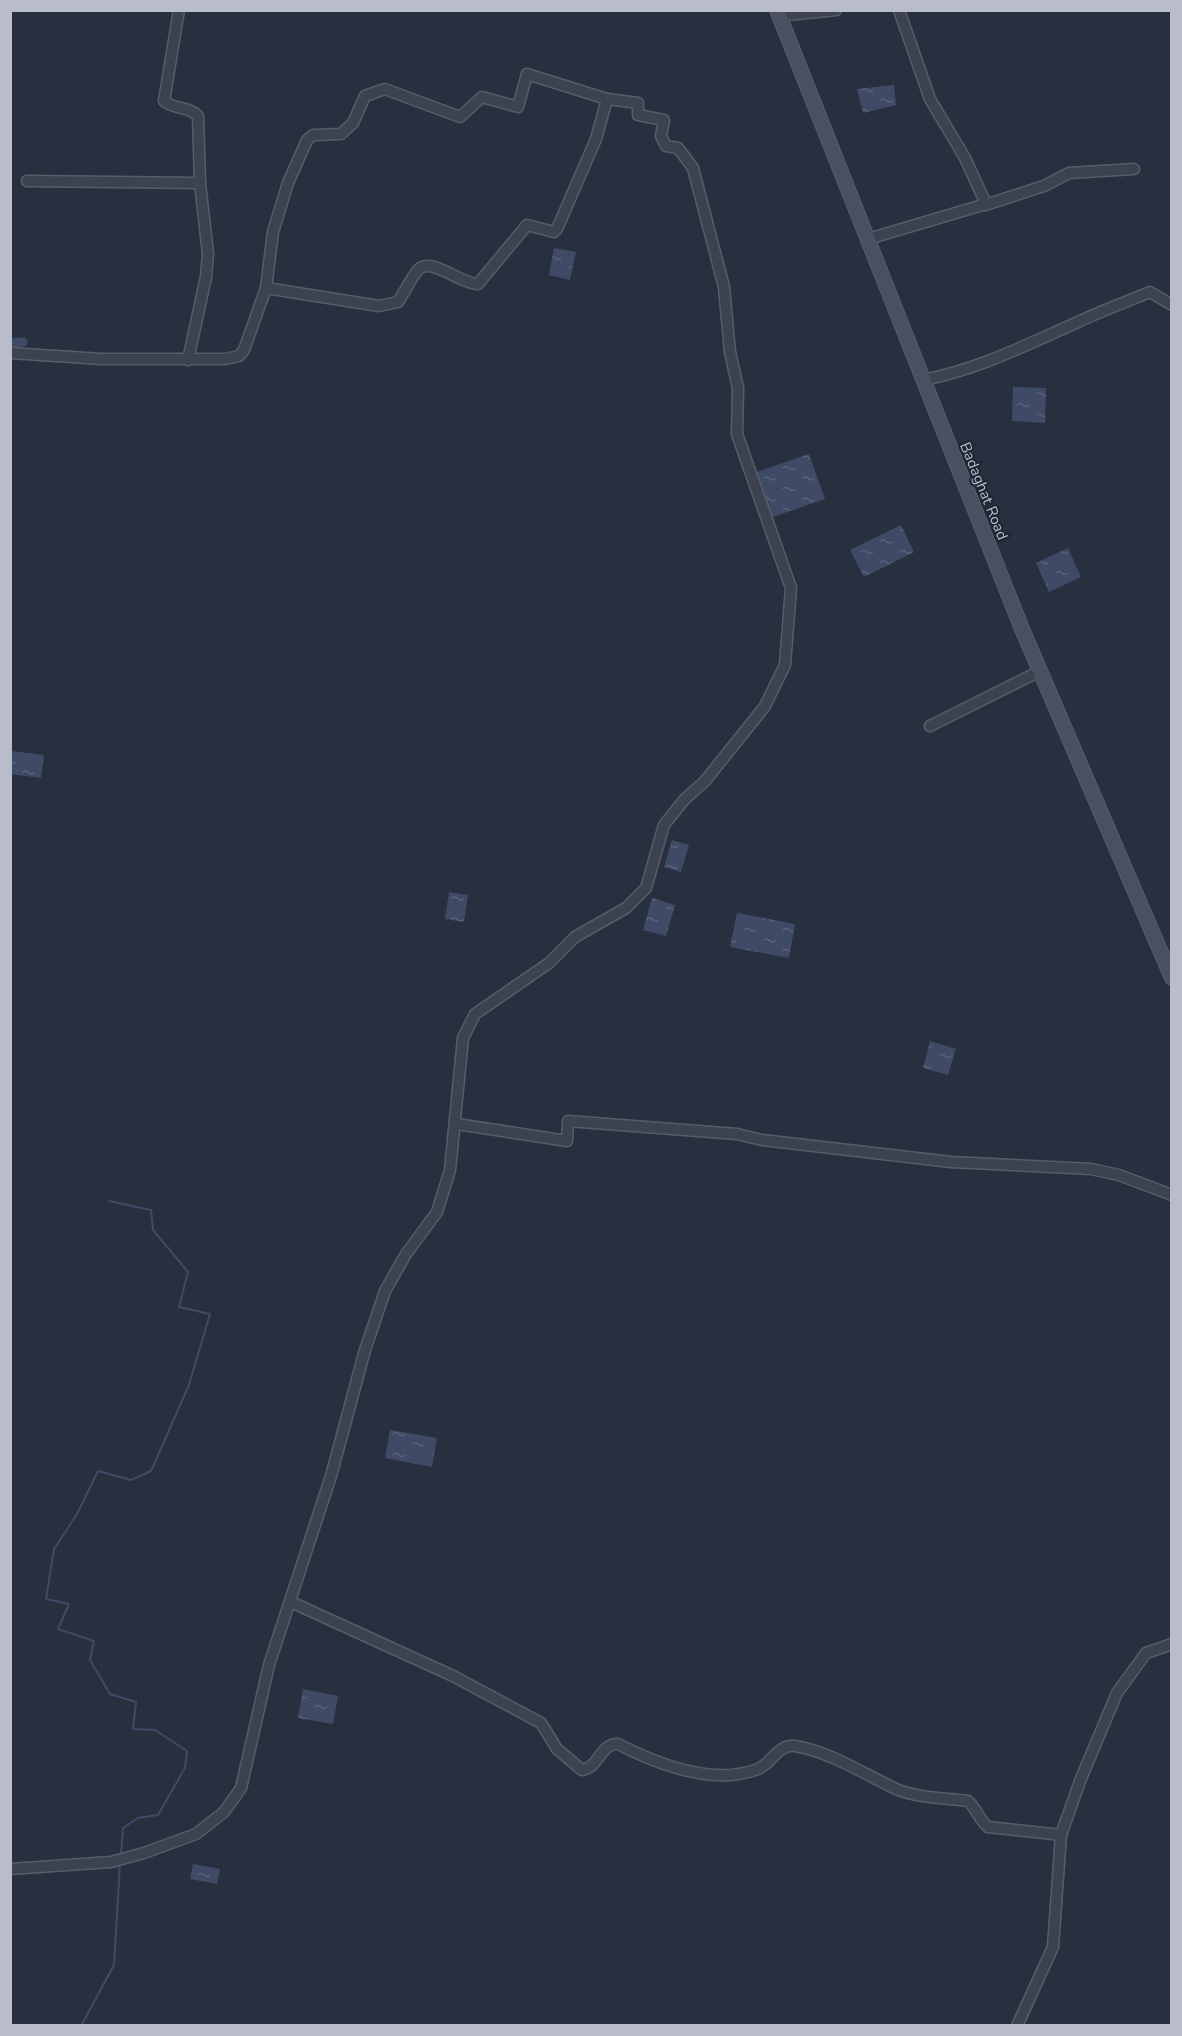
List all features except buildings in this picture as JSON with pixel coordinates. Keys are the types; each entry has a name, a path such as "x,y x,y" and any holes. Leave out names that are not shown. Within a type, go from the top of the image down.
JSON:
{"main road":[{"name":"Badaghat Road","path":"778,13 1040,671 1172,978"}],"street":[{"path":"179,10 171,43 164,101 169,105 192,110 198,116 200,183 208,254 206,277 188,360"},
{"path":"778,13 836,10"},
{"path":"900,10 930,99 965,158 985,205"},
{"path":"10,353 102,359 188,360 239,357 266,288 273,232 288,183 307,140 313,135 341,134 353,123 365,96 385,89 460,117 482,97 518,106 527,74 607,99 638,103 638,116 664,120 661,136 666,146 678,148 693,168 724,286 730,352 738,388 737,434 791,588 785,666 756,719 705,781 684,800 664,825 646,888 627,908 575,937 549,963 475,1014 463,1038 457,1124 450,1170 437,1212 406,1254 382,1301 365,1350 331,1476 269,1665 241,1788 224,1812 196,1834 144,1853 111,1862 10,1869"},
{"path":"266,288 379,306 398,302 419,269 425,265 434,266 462,280 478,284 527,225 554,232 557,229 596,139 607,99"},
{"path":"868,238 1044,186 1069,173 1134,169"},
{"path":"27,181 200,183"},
{"path":"923,380 960,372 1014,353 1078,322 1150,292 1172,305"},
{"path":"930,726 1040,671"},
{"path":"457,1124 567,1141 568,1121 737,1134 762,1140 951,1162 1091,1169 1119,1175 1172,1195"},
{"path":"291,1602 453,1676 541,1723 557,1749 582,1770 595,1765 606,1747 611,1744 618,1744 658,1763 703,1772 723,1773 744,1773 761,1768 779,1750 794,1746 832,1758 899,1790 968,1802 975,1808 981,1822 988,1827 1062,1835"},
{"path":"1017,2025 1053,1947 1062,1835 1080,1781 1117,1693 1146,1653 1172,1644"}],"water":[{"path":"894,85 896,105 863,113 857,89"},
{"path":"554,248 576,252 570,280 549,275"},
{"path":"1013,387 1046,388 1045,423 1012,421"},
{"path":"809,454 825,499 770,518 754,473"},
{"path":"901,525 914,552 864,577 850,550"},
{"path":"1068,548 1081,577 1049,592 1036,563"},
{"path":"11,751 44,755 41,778 11,774"},
{"path":"672,840 689,845 681,872 664,867"},
{"path":"449,892 468,895 464,922 445,919"},
{"path":"652,898 675,905 666,936 643,930"},
{"path":"737,913 795,924 789,958 730,947"},
{"path":"930,1041 956,1049 948,1075 923,1068"},
{"path":"390,1430 437,1438 432,1467 385,1458"},
{"path":"303,1689 338,1696 333,1724 298,1718"},
{"path":"193,1864 220,1869 217,1884 190,1879"}],"waterway":[{"path":"10,343 23,342"},
{"path":"109,1201 151,1210 153,1230 188,1272 179,1307 210,1314 189,1385 151,1471 131,1480 98,1471 77,1514 54,1549 46,1599 69,1604 58,1629 94,1641 90,1660 110,1694 136,1702 133,1729 155,1730 187,1751 185,1768 158,1815 138,1818 123,1828 121,1855"},
{"path":"81,2026 114,1965 120,1864"}]}
